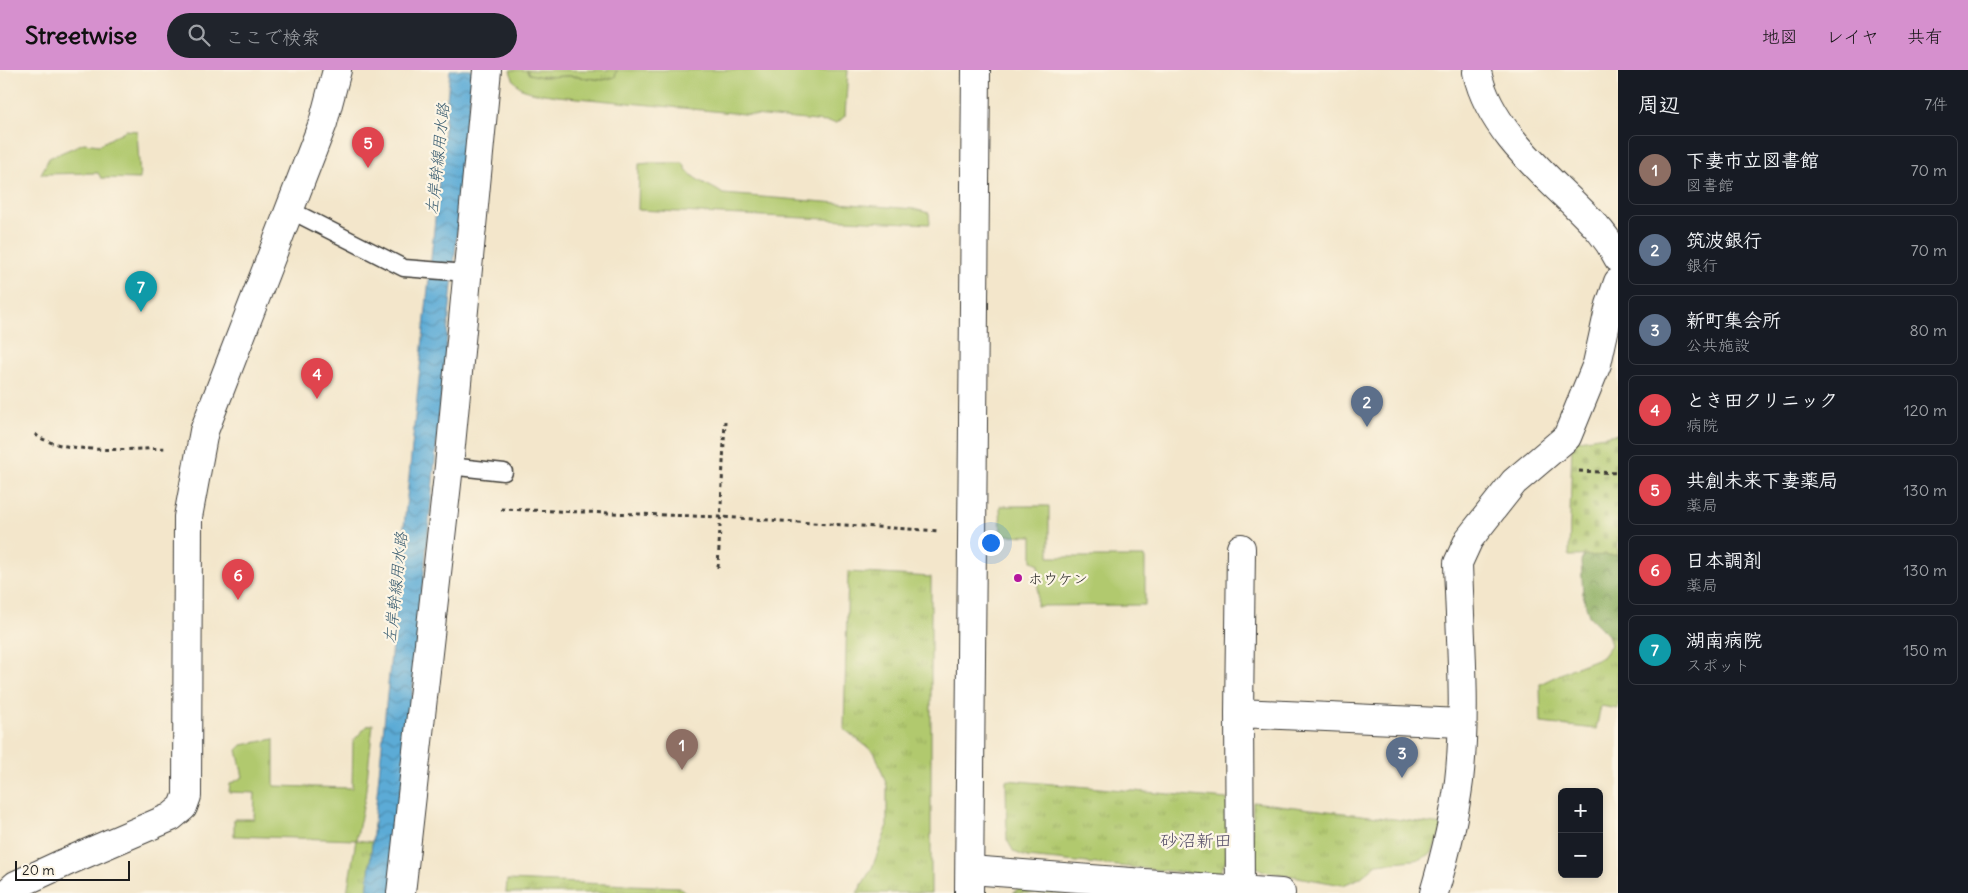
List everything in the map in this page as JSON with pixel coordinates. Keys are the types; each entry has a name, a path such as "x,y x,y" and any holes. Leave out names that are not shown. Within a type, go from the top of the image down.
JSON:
{"street":[{"path":"6,893 16,885 171,817 183,807 187,796 188,517 204,431 329,107 337,70"},
{"path":"401,893 449,466 487,70"},
{"path":"976,70 969,881 1281,893"},
{"path":"1477,71 1481,90 1493,116 1538,167 1608,238 1618,258"},
{"path":"1434,893 1448,849 1459,781 1461,723 1458,563 1469,539 1514,482 1567,437 1597,364 1610,305 1618,282"},
{"path":"1240,890 1239,713 1242,548"},
{"path":"1239,713 1461,723"}],"lane":[{"path":"290,210 404,268 468,273"},
{"path":"449,466 504,472"}],"path":[{"path":"718,568 725,421"},
{"path":"35,434 43,441 60,446 120,449 201,447"},
{"path":"1580,464 1579,472 1618,473"},
{"path":"501,509 720,517 942,531"}],"green space":[{"path":"510,70 526,70 529,74 542,77 569,76 603,80 615,77 617,70 848,70 845,116 837,123 534,93 517,84"},
{"path":"526,70 617,70 615,77 603,80 569,76 542,77 529,74"},
{"path":"126,130 137,131 140,179 101,178 98,173 41,174 49,158 84,143 99,145"},
{"path":"683,163 695,178 723,194 914,209 929,213 930,224 638,210 639,164"},
{"path":"1618,434 1618,555 1569,556 1572,441"},
{"path":"1000,506 1049,506 1049,557 1145,557 1145,605 1037,606 1039,564 1032,561 1032,536 1001,535"},
{"path":"1618,530 1618,639 1608,635 1589,616 1583,595 1581,561 1594,539"},
{"path":"848,572 931,577 931,893 857,893 872,868 887,828 887,786 875,753 844,729"},
{"path":"1608,635 1618,639 1618,709 1601,706 1596,729 1541,723 1540,684 1602,657 1611,645"},
{"path":"373,724 365,798 356,840 234,836 234,819 254,819 255,793 229,792 230,784 243,777 237,750 242,745 274,739 274,786 352,788 353,741 367,726"},
{"path":"1006,780 1227,799 1229,838 1227,857 1219,873 1209,875 1027,857 1014,852 1007,840"},
{"path":"1253,802 1444,825 1432,853 1421,859 1377,864 1360,878 1343,885 1263,871 1251,863"},
{"path":"356,840 373,842 367,893 347,893"},
{"path":"507,880 680,887 686,893 506,893"},
{"path":"1020,887 1158,893 1013,893"}],"water":[{"path":"450,70 473,70 393,893 367,893"}],"place":[{"name":"共創未来下妻薬局","path":"368,168"},
{"name":"湖南病院","path":"141,312"},
{"name":"とき田クリニック","path":"317,399"},
{"name":"筑波銀行","path":"1367,427"},
{"name":"ホウケン","path":"1018,578"},
{"name":"日本調剤","path":"238,600"},
{"name":"下妻市立図書館","path":"682,770"},
{"name":"新町集会所","path":"1402,778"}],"district":[{"name":"砂沼新田","path":"1196,840"}],"water label":[{"name":"左岸幹線用水路","path":"437,159"},
{"name":"左岸幹線用水路","path":"395,588"}]}
